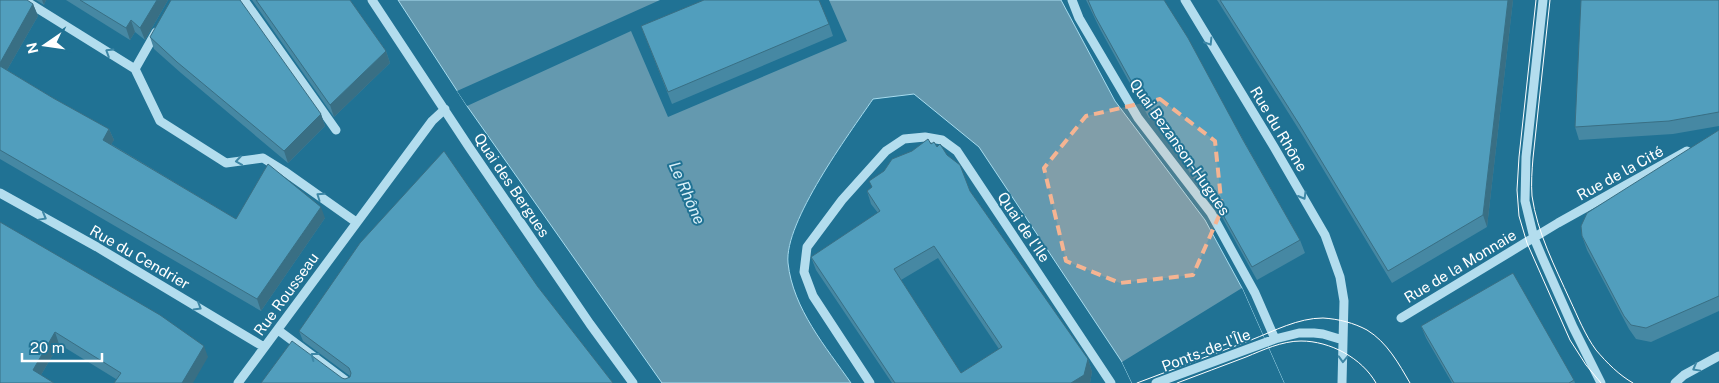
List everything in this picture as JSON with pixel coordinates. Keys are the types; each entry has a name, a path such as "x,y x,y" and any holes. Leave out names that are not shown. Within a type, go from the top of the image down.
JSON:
{"street":[{"path":"24,0 135,69 160,121 226,163 263,158 356,222"},
{"path":"244,0 336,130"},
{"name":"Quai des Bergues","path":"372,0 445,109 468,147 633,383"},
{"name":"Quai Bezanson-Hugues","path":"1072,0 1079,18 1138,118 1211,212 1255,293 1275,339"},
{"name":"Rue du Rhône","path":"1185,0 1325,235 1340,277 1344,301 1342,383"},
{"path":"1543,0 1526,157 1525,202 1534,238 1573,327 1601,383"},
{"path":"135,69 161,24"},
{"name":"Rue Rousseau","path":"238,383 432,121 445,109"},
{"name":"Quai de l'Ile","path":"870,383 813,296 804,272 807,247 842,200 886,151 904,139 925,137 942,140 957,151 1111,383"},
{"name":"Rue de la Cité","path":"1534,238 1694,147"},
{"name":"Rue du Cendrier","path":"0,193 97,247 264,347"},
{"name":"Rue de la Monnaie","path":"1400,318 1534,238"},
{"path":"278,330 349,383"},
{"name":"Ponts-de-l'Île","path":"1156,383 1265,342 1299,333 1322,334 1343,340"},
{"path":"1675,383 1684,375 1719,356"}],"highlighted area":[{"path":"1160,99 1215,141 1222,209 1193,275 1120,283 1066,261 1044,168 1086,116"}],"water":[{"name":"Le Rhône","path":"398,0 1061,0 1115,101 1205,220 1242,288 1284,383 1132,383 1122,362 979,147 914,94 873,99 835,155 807,202 796,225 790,246 788,263 796,296 812,327 851,383 662,383 467,106"}],"pier":[{"path":"660,0 829,0 847,41 668,117 631,31 467,106 457,91"},
{"path":"1242,288 1284,383 1132,383 1122,362"}],"building":[{"path":"0,0 27,0 33,4 0,63"},
{"path":"80,0 157,0 140,28 131,20 126,28"},
{"path":"171,0 240,0 321,114 284,151 177,62 150,37"},
{"path":"256,0 350,0 386,51 330,105"},
{"path":"704,0 819,0 829,24 668,92 641,26"},
{"path":"1088,0 1164,0 1188,38 1300,240 1252,267 1213,197 1185,160 1176,143 1147,105 1145,106"},
{"path":"1220,0 1508,0 1483,215 1388,271 1299,124"},
{"path":"1581,0 1719,0 1719,112 1669,121 1575,127"},
{"path":"0,66 109,129 103,140 236,219 268,164 321,207 257,299 0,150"},
{"path":"1719,130 1719,296 1646,328 1631,325 1624,316 1582,236 1581,226 1587,213"},
{"path":"928,139 931,144 934,142 937,147 940,144 947,155 960,165 970,191 1088,359 1084,375 1071,383 895,383 811,257 880,211 867,191 872,187 869,181 884,171 892,159 912,151","holes":["934,246 1002,347 961,373 894,269"]},
{"path":"444,151 538,287 613,383 261,383 292,341 342,378 350,377 349,368 299,331 360,243"},
{"path":"0,222 160,315 204,346 182,383 114,383 121,373 55,332 33,370 54,383 0,383"},
{"path":"1513,273 1574,380 1569,383 1454,383 1421,326"}],"tram line":[{"path":"1536,0 1519,157 1517,190 1519,216 1527,243 1570,340 1586,365 1601,383"},
{"path":"1550,0 1532,167 1534,209 1547,249 1588,338 1609,364 1633,383"},
{"path":"1137,383 1286,326 1304,320 1323,318 1352,323 1374,335 1392,354 1410,383"},
{"path":"1177,383 1273,346 1301,341 1323,344 1344,353 1362,366 1376,383"}]}
